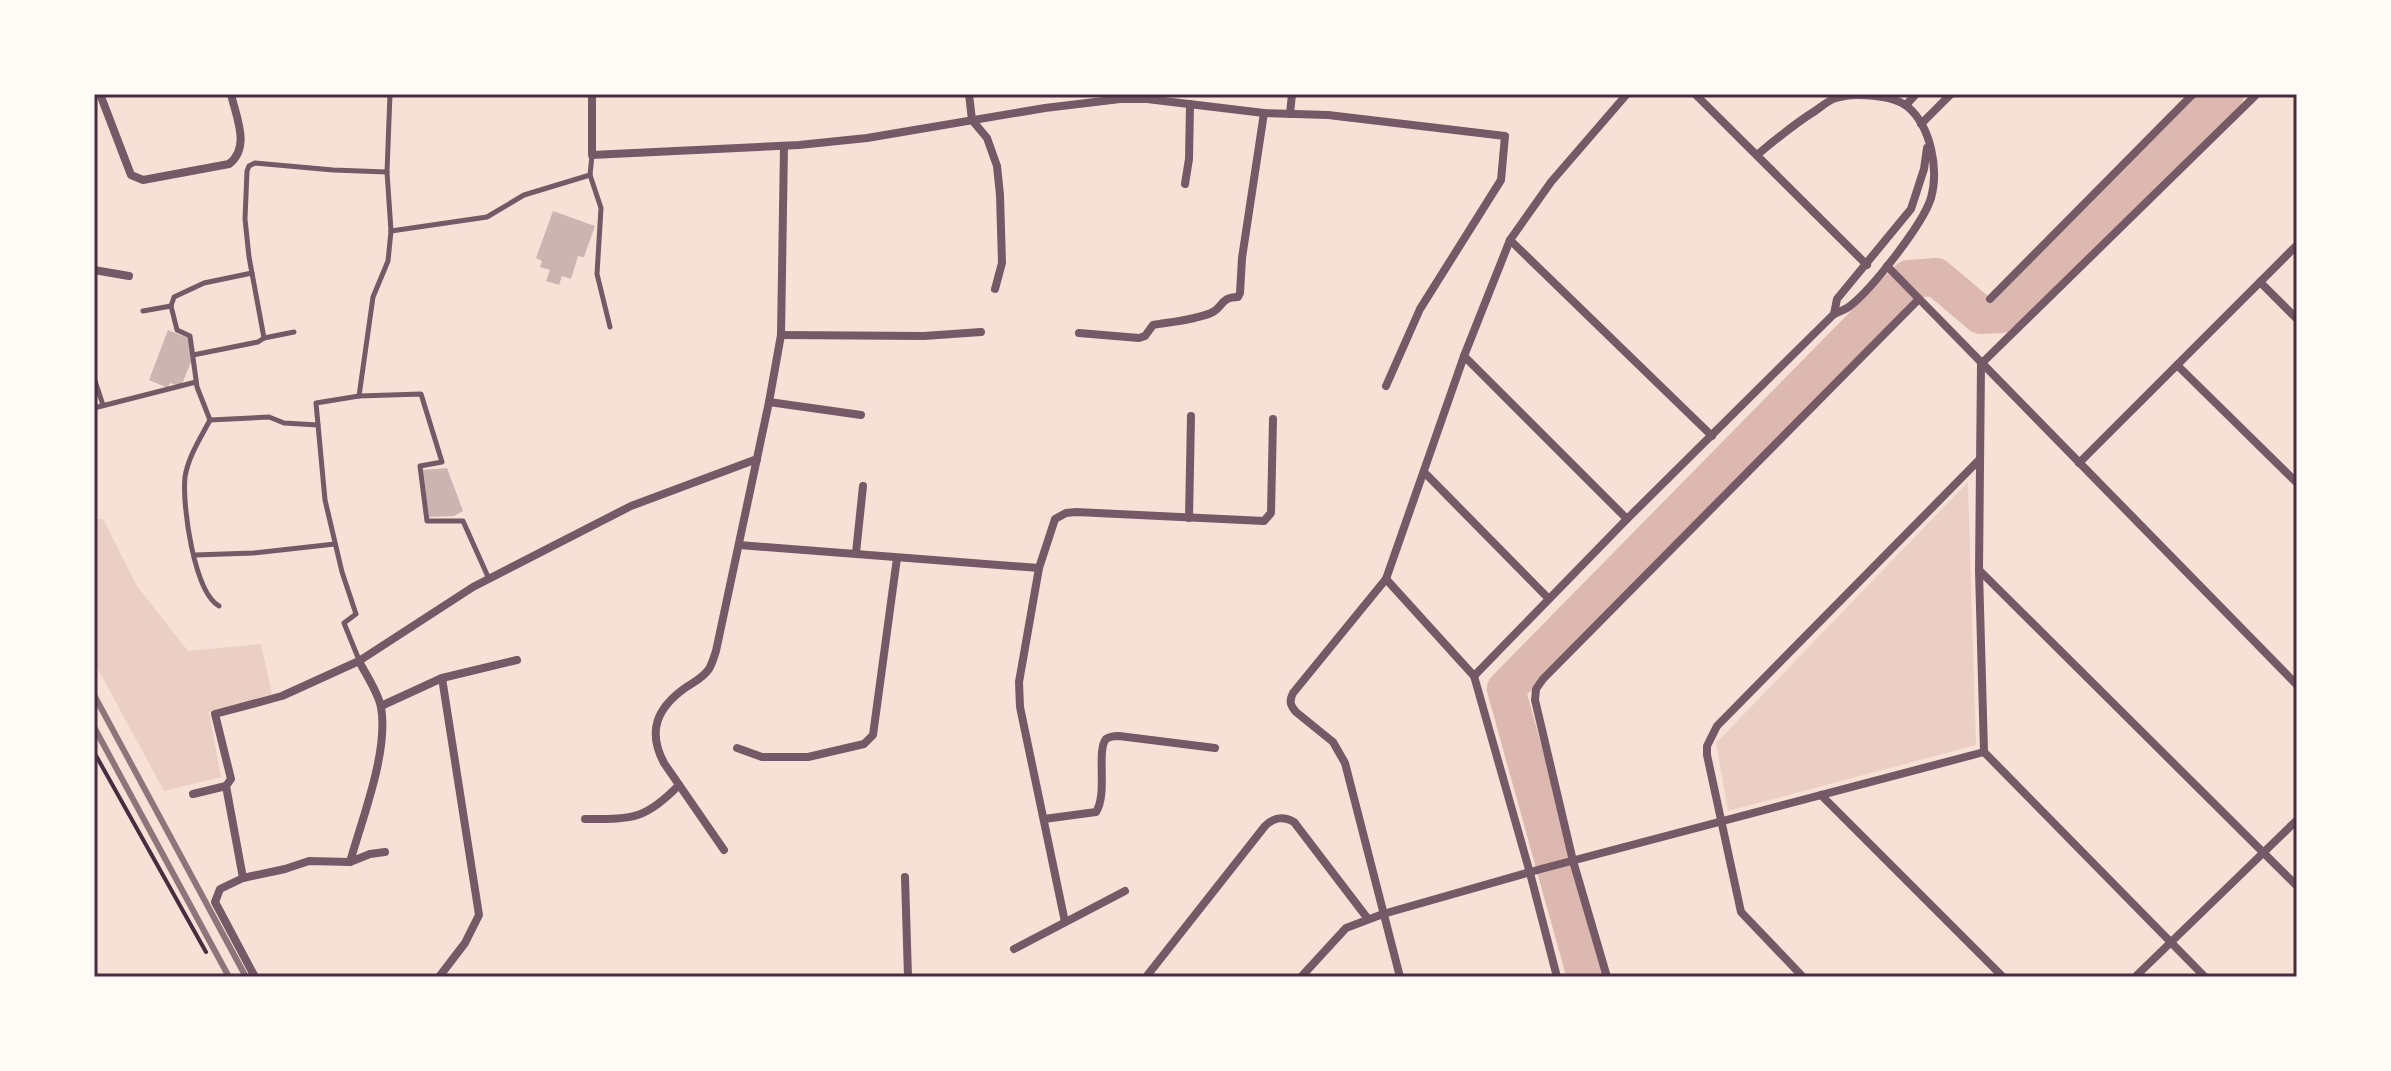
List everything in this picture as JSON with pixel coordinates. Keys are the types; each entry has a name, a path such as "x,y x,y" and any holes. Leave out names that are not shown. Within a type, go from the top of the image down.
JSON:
{"street":[{"path":"102,94 131,175 143,180 229,164 237,157 241,137 231,94"},
{"path":"592,94 592,155 784,146 867,138 1045,108 1120,99 1147,99 1264,113 1328,115 1505,136 1501,180 1420,309 1386,386"},
{"path":"969,94 972,120 987,138 997,166 1002,263 995,289"},
{"path":"1290,114 1292,94"},
{"path":"1400,977 1345,763 1333,742 1291,707 1290,699 1386,579 1464,356 1510,240 1551,182 1627,94"},
{"path":"1695,94 1867,265"},
{"path":"1474,676 1834,314 1851,305 1890,270 1925,214 1934,184 1932,158 1921,124 1906,105 1875,96 1856,94 1835,98 1791,126 1757,155"},
{"path":"1906,105 1916,94"},
{"path":"1921,124 1951,94"},
{"path":"1990,299 2193,94"},
{"path":"2205,977 1984,752 1979,571 1981,364 2257,94"},
{"path":"1185,184 1189,159 1190,104"},
{"path":"1079,333 1139,338 1145,336 1153,325 1213,313 1223,301 1238,297 1264,113"},
{"path":"1834,314 1837,299 1911,209 1924,169 1928,143"},
{"path":"724,850 658,751 655,733 657,721 668,701 702,677 710,668 716,651 781,335 784,146"},
{"path":"1510,240 1712,436"},
{"path":"2079,463 2297,245"},
{"path":"94,270 129,276"},
{"path":"1890,270 2297,685"},
{"path":"2260,282 2297,319"},
{"path":"1607,977 1569,862 1535,700 1538,684 1918,300"},
{"path":"781,335 924,336 981,332"},
{"path":"1464,356 1627,519"},
{"path":"2177,365 2297,483"},
{"path":"769,402 861,415"},
{"path":"1189,518 1191,416"},
{"path":"1065,922 1020,707 1019,682 1039,568 1055,519 1066,513 1268,519 1271,513 1273,419"},
{"path":"193,794 226,786 231,779 215,714 282,696 359,661 489,579 631,506 757,459"},
{"path":"1803,977 1741,912 1707,746 1717,726 1979,460"},
{"path":"1424,472 1549,599"},
{"path":"856,553 863,486"},
{"path":"739,545 1039,568"},
{"path":"737,748 762,757 808,757 864,744 873,735 897,558"},
{"path":"1979,571 2297,886"},
{"path":"1386,579 1474,676 1557,977"},
{"path":"381,706 442,678 517,660"},
{"path":"350,862 379,755 381,706 359,661"},
{"path":"439,977 465,943 479,915 442,678"},
{"path":"1044,819 1096,812 1102,801 1103,748 1111,736 1215,748"},
{"path":"1301,977 1346,928 1383,914 1984,752"},
{"path":"585,819 642,815 662,803 679,785"},
{"path":"226,786 243,878"},
{"path":"1821,795 2003,977"},
{"path":"1146,977 1265,826 1277,818 1286,817 1294,822 1368,919"},
{"path":"2135,977 2297,820"},
{"path":"255,977 215,902 220,889 243,878 309,861 350,862 385,852"},
{"path":"905,877 908,977"},
{"path":"1014,949 1125,891"}],"lane":[{"path":"359,396 373,297 388,261 391,231 387,172 390,94"},
{"path":"592,155 590,175 601,208 597,274 610,327"},
{"path":"264,338 245,219 247,171 252,164 387,172"},
{"path":"391,231 487,217 524,195 590,175"},
{"path":"219,606 213,603 205,590 184,508 185,475 210,420 196,382 190,336 177,330 171,306 174,297 204,283 252,273"},
{"path":"143,311 171,306"},
{"path":"193,355 294,332"},
{"path":"94,378 103,405"},
{"path":"94,408 196,382"},
{"path":"359,661 344,623 356,614 325,500 316,403 359,396 421,394 442,462 420,466 427,521 463,521 489,579"},
{"path":"210,420 269,417 284,423 318,425"},
{"path":"195,555 253,553 335,544"}],"path":[{"path":"94,752 206,952"}],"shaded area":[{"path":"1968,482 1976,745 1728,811 1716,743"},
{"path":"94,519 103,519 137,586 188,651 261,644 272,694 209,712 221,777 164,791 94,662"}],"building":[{"path":"553,211 595,226 584,257 578,256 571,279 562,276 559,285 546,281 550,270 540,267 542,261 536,258"},
{"path":"168,330 190,339 193,357 182,384 170,383 168,388 149,380"},
{"path":"447,468 463,511 454,516 429,517 423,470"}],"waterway":[{"path":"1586,977 1506,689 1909,279 1936,277 1981,315 2002,314 2225,94"}],"railway":[{"path":"94,695 246,977"},
{"path":"94,727 229,977"}]}
